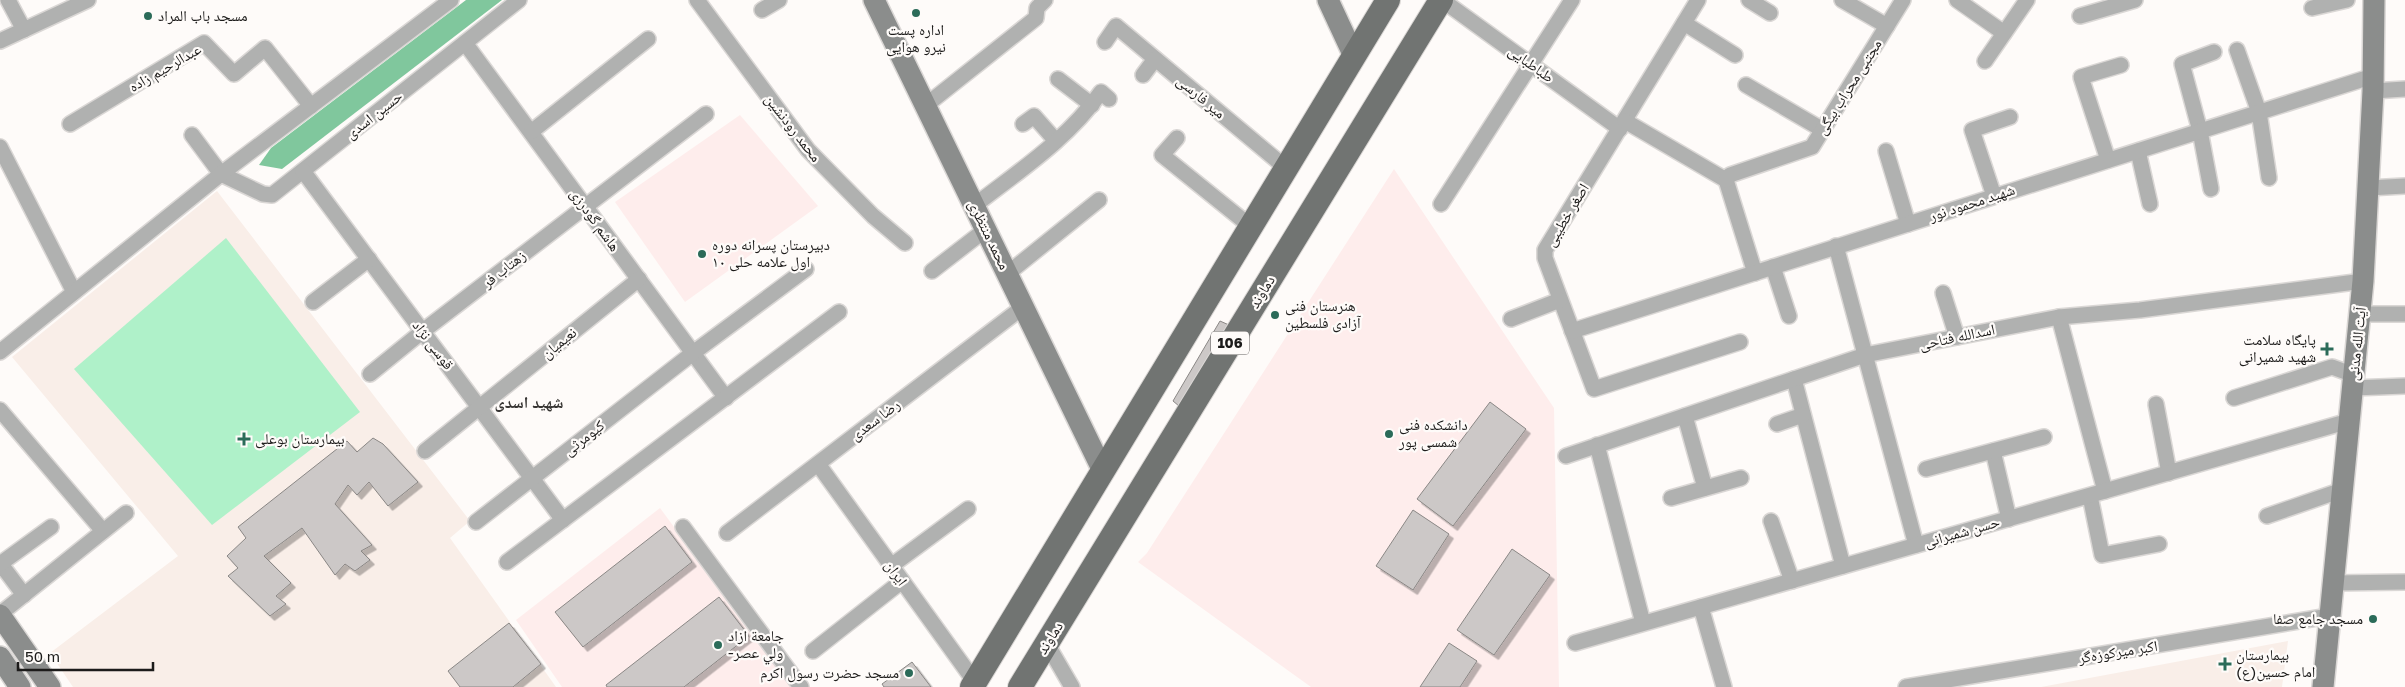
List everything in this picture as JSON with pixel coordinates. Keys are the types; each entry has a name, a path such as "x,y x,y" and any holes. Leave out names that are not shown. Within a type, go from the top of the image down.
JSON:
{"main road":[{"name":"محمد منتظری","path":"874,0 1102,471"},
{"path":"1328,0 1354,56"},
{"name":"106","path":"973,685 1388,0"},
{"name":"دماوند","path":"1020,687 1442,0"},
{"name":"آیت الله مدنی","path":"2323,687 2361,314 2373,84 2374,0"},
{"path":"0,615 50,687"},
{"path":"0,657 20,687"}],"street":[{"path":"8,0 24,30"},
{"path":"0,41 88,0"},
{"path":"0,352 221,174 450,0"},
{"name":"حسین اسدی","path":"221,174 263,194 272,195 519,0"},
{"name":"محمد رودنشین","path":"697,0 808,150 873,216 905,244"},
{"path":"762,10 779,0"},
{"path":"925,106 1036,18 1037,8 1045,0"},
{"name":"طباطبایی","path":"1442,0 1531,65 1622,125 1726,180"},
{"path":"1441,204 1572,0"},
{"name":"اصغر خطیبی","path":"1698,0 1545,250 1545,258 1594,389 1740,342"},
{"path":"1749,0 1770,13"},
{"path":"1842,0 1887,26"},
{"name":"مجتبی محراب بیگی","path":"1726,180 1730,175 1812,147 1904,0"},
{"path":"1957,0 2004,34"},
{"path":"1985,61 2027,0"},
{"path":"2080,16 2135,0"},
{"path":"2312,8 2347,0"},
{"path":"1684,23 1735,55"},
{"name":"میر فارسی","path":"1105,42 1116,26 1286,168"},
{"path":"531,132 648,39"},
{"name":"هاشم گودرزی","path":"465,42 726,398"},
{"name":"عبدالرحیم زاده","path":"70,124 204,43 234,74 265,48 311,106"},
{"path":"2237,50 2259,112 2269,178"},
{"path":"2211,189 2200,131 2182,64 2214,52"},
{"path":"1143,75 1155,59"},
{"path":"2108,160 2081,77 2121,65"},
{"path":"1058,79 1088,110"},
{"name":"شهید محمود نور","path":"1572,331 2259,112 2373,84 2405,89"},
{"path":"1746,85 1823,130"},
{"path":"974,206 1056,141 1088,110 1101,92 1109,99"},
{"name":"زهتاب فر","path":"370,374 423,331 706,114"},
{"path":"1023,124 1034,116 1056,141"},
{"path":"1994,196 1972,130 2010,117"},
{"path":"192,135 221,174"},
{"path":"1177,138 1162,155 1250,226"},
{"path":"0,147 74,292"},
{"path":"1886,151 1908,224"},
{"path":"2138,151 2150,204"},
{"name":"قوسی نژاد","path":"303,170 563,520"},
{"path":"1726,180 1754,273"},
{"path":"2368,188 2405,186"},
{"path":"1007,274 1099,200"},
{"path":"932,271 985,230"},
{"path":"1836,246 1916,545"},
{"path":"313,302 369,259"},
{"path":"1772,267 1789,316"},
{"name":"کیومرثی","path":"476,522 693,353 806,269"},
{"name":"نعیمیان","path":"425,451 639,279"},
{"name":"اسدالله فتاحی","path":"1566,456 1865,355 2059,317 2140,310 2363,281"},
{"path":"1943,293 1957,337"},
{"path":"1512,319 1560,300"},
{"name":"رضا سعدی","path":"727,533 1023,307"},
{"path":"507,562 839,312"},
{"path":"2361,314 2405,314"},
{"path":"2059,317 2105,491"},
{"path":"2234,398 2332,367 2353,382 2405,386"},
{"path":"1794,379 1843,566"},
{"path":"2156,404 2169,473"},
{"path":"0,410 5,427 103,531"},
{"path":"1777,424 1803,415"},
{"path":"1684,416 1705,488"},
{"name":"حسن شمیرانی","path":"1575,643 2349,421"},
{"path":"1926,468 2044,437"},
{"path":"1597,446 1643,623"},
{"path":"1993,451 2009,519"},
{"name":"ایران","path":"818,464 902,581 973,685"},
{"path":"1671,498 1741,478"},
{"path":"2267,516 2342,490"},
{"path":"2090,496 2102,555 2160,544"},
{"path":"891,566 968,509"},
{"path":"0,615 126,513"},
{"path":"1770,521 1792,581"},
{"path":"24,595 0,564 51,527"},
{"path":"683,527 801,687"},
{"path":"813,650 902,581"},
{"path":"2333,583 2405,582"},
{"path":"1701,607 1724,687"},
{"name":"اکبر میرکوزه‌گر","path":"1906,687 2329,616"},
{"path":"1047,644 1072,687"}],"shaded area":[{"name":"دبیرستان پسرانه دوره اول علامه حلی ۱۰","path":"740,115 818,206 685,302 615,202"},
{"name":"دانشکده فنی شمسی پور","path":"1394,169 1554,408 1559,687 1311,687 1138,562 1147,553"},
{"name":"بیمارستان بوعلی","path":"217,191 470,521 450,538 556,687 73,687 50,653 178,556 12,357"},
{"path":"660,508 792,687 562,687 516,620"},
{"name":"بیمارستان امام حسین(ع)","path":"2288,641 2282,687 2041,687"}],"green space":[{"path":"466,0 502,0 282,169 259,165 271,148"},
{"path":"226,238 360,412 212,525 74,369"}],"building":[{"path":"1220,321 1229,325 1179,406 1173,401"},
{"path":"1490,402 1526,429 1453,526 1417,499"},
{"path":"373,438 383,444 418,482 388,506 369,482 357,495 348,485 335,504 372,545 361,551 370,560 355,571 345,564 335,575 302,528 264,556 291,583 276,596 286,604 270,616 228,576 238,568 227,556 246,538 238,527 347,441 357,452"},
{"path":"1413,510 1449,534 1413,590 1376,566"},
{"path":"665,526 692,562 583,647 555,612"},
{"path":"1512,549 1550,575 1494,655 1457,630"},
{"path":"719,597 749,636 684,687 607,687 606,685"},
{"path":"509,623 541,664 513,687 460,687 448,671"},
{"path":"1449,643 1477,661 1460,687 1420,687"},
{"name":"مسجد حضرت رسول اکرم","path":"912,662 931,687 884,687 882,684"}],"place":[{"name":"اداره پست نیرو هوایی","path":"916,13"},
{"name":"مسجد باب المراد","path":"148,16"},
{"name":"دبیرستان پسرانه دوره اول علامه حلی ۱۰","path":"702,254"},
{"name":"هنرستان فنی آزادی فلسطین","path":"1275,315"},
{"name":"پایگاه سلامت شهید شمیرانی","path":"2327,349"},
{"name":"دانشکده فنی شمسی پور","path":"1389,434"},
{"name":"بیمارستان بوعلی","path":"244,439"},
{"name":"مسجد جامع صفا","path":"2373,619"},
{"name":"جامعة ازاد -ولي عصر","path":"718,645"},
{"name":"بیمارستان امام حسین(ع)","path":"2225,664"},
{"name":"مسجد حضرت رسول اکرم","path":"909,673"}],"district":[{"name":"شهید اسدی","path":"529,402"}]}
